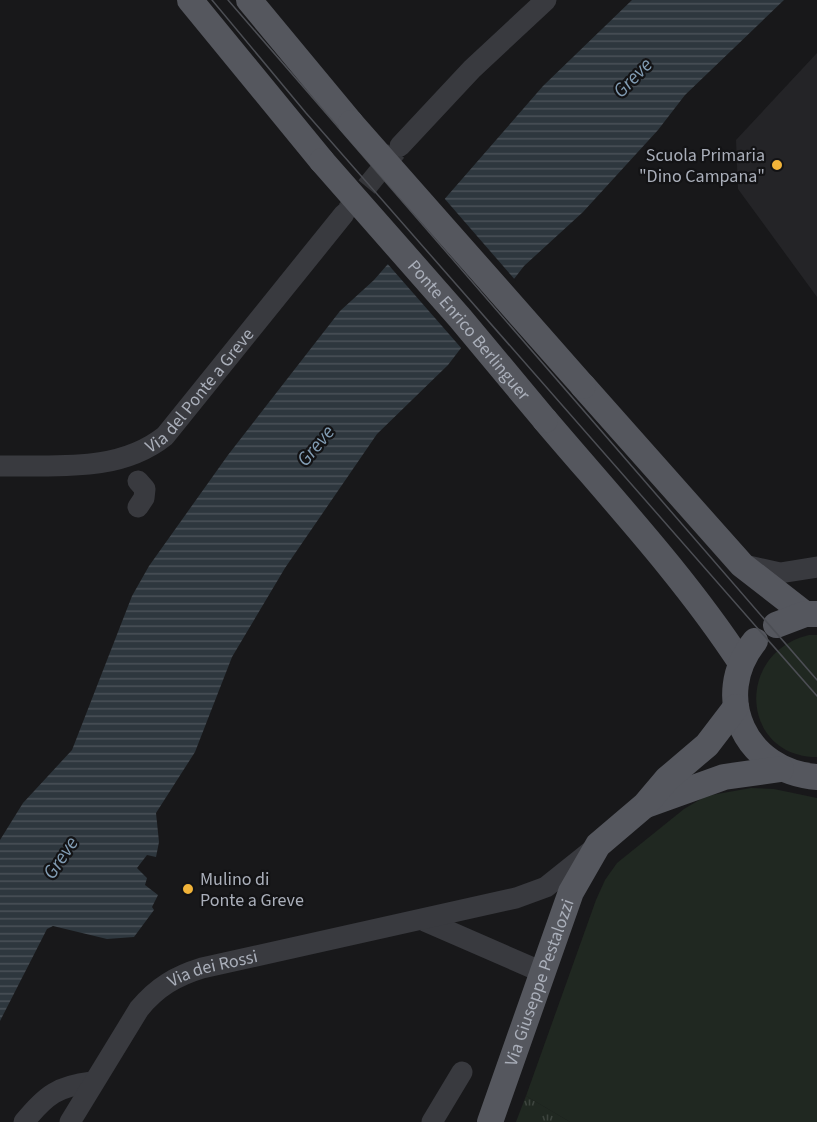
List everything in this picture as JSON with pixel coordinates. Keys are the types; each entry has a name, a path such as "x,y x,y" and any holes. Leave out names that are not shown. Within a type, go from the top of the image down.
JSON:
{"main road":[{"name":"Ponte Enrico Berlinguer","path":"190,0 322,161 460,318 690,593 717,627 741,663"},
{"path":"249,0 351,123 742,565 812,612"},
{"path":"776,625 812,612"},
{"path":"755,641 741,663 736,683 736,707 751,744 768,762 781,769 817,777"},
{"path":"645,805 667,779 707,745 736,707"},
{"path":"645,805 723,777 781,769"},
{"name":"Via Giuseppe Pestalozzi","path":"490,1122 577,878 598,845 645,805"}],"street":[{"path":"400,146 472,69 546,0"},
{"name":"Via del Ponte a Greve","path":"0,466 97,464 120,460 152,447 165,436 344,214"},
{"path":"138,481 145,489 144,498 138,507"},
{"path":"742,565 780,573 817,567"},
{"name":"Via dei Rossi","path":"70,1122 92,1082 139,1009 153,993 173,978 202,968 425,921 516,898 546,887 598,845"},
{"path":"425,921 542,972"},
{"path":"432,1122 462,1072"},
{"path":"24,1122 52,1093 67,1085 92,1082"}],"shaded area":[{"name":"Scuola Primaria \"Dino Campana\"","path":"817,53 817,297 738,189 736,140"}],"green space":[{"path":"809,635 817,635 817,757 792,752 773,740 761,723 756,703 759,682 768,662 785,645"},
{"path":"751,788 774,789 817,798 817,1122 570,1122 526,1096 596,900 605,880 617,863 684,809 706,796"},
{"path":"526,1096 570,1122 516,1122"}],"water":[{"name":"Greve","path":"632,0 784,0 685,95 658,130 583,212 524,266 448,365 377,434 285,568 232,657 195,752 156,813 159,842 156,857 147,855 137,868 147,878 145,885 158,895 152,907 154,910 134,937 107,939 53,926 47,929 0,1021 0,840 23,803 72,750 132,596 149,566 228,455 340,311 374,280 543,86"}],"pier":[{"path":"444,198 516,281 463,350 386,262"}],"tunnel":[{"path":"347,211 396,151"}],"tram line":[{"path":"212,0 306,113 817,696"},
{"path":"228,0 817,680"}],"place":[{"name":"Scuola Primaria \"Dino Campana\"","path":"777,165"},
{"name":"Mulino di Ponte a Greve","path":"188,889"}]}
